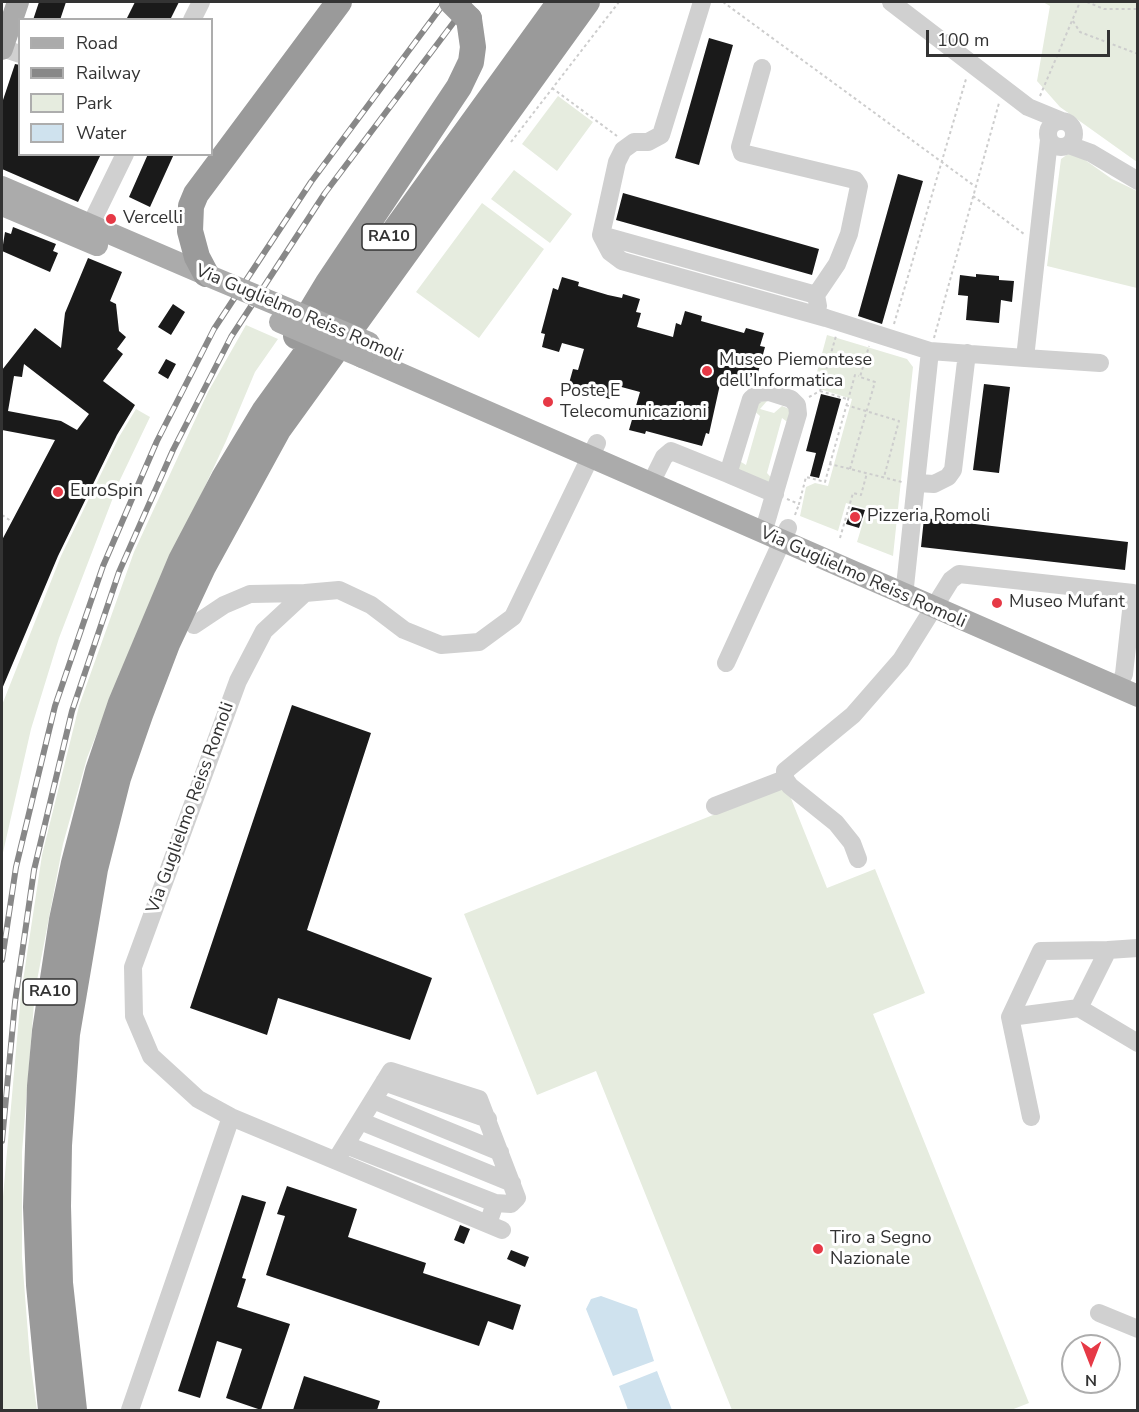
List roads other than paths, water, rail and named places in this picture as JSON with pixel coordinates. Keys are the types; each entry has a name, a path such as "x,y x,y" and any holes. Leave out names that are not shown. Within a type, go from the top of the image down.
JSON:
{"highway":[{"path":"206,280 190,231 191,206 196,194 339,2"},
{"name":"RA10","path":"51,1410 39,1285 37,1145 45,1031 62,920 85,816 121,703 161,603 224,478 283,384 560,2"},
{"name":"RA10","path":"74,1410 60,1283 58,1206 67,1034 95,868 118,778 141,711 179,618 257,465 298,399 587,2"},
{"name":"RA10","path":"468,167 602,2"},
{"name":"RA10","path":"224,478 237,441 255,404 328,283 459,87 471,62 474,47 461,7"}],"main road":[{"path":"2,49 18,2"},
{"name":"Via Guglielmo Reiss Romoli","path":"2,187 87,232"},
{"name":"Via Guglielmo Reiss Romoli","path":"2,205 87,232 206,280 655,477 779,528 905,589 1129,684"}],"street":[{"path":"193,18 201,2"},
{"path":"702,2 661,135 648,142 633,142 617,162 601,235 610,252 622,261 833,320 930,351 1100,363"},
{"path":"891,2 1003,89 1037,106 1060,137 1137,181"},
{"path":"2,49 18,53"},
{"path":"762,68 740,147 742,153 855,180 859,186 849,234 837,264 816,295 818,306 833,320"},
{"path":"1025,358 1039,245 1045,167 1060,137"},
{"path":"87,232 124,156"},
{"path":"601,235 816,295"},
{"path":"905,589 930,351"},
{"path":"917,483 934,484 948,477 953,470 968,352"},
{"path":"726,663 779,528 775,494 798,414 797,405 791,399 769,392 758,393 751,399 728,474"},
{"path":"194,625 224,605 250,594 339,590 371,605 404,630 441,645 479,642 513,617 593,449"},
{"path":"655,477 664,456 671,451 775,494"},
{"path":"858,859 852,843 836,823 790,786 785,779 785,771 853,715 894,668 951,580 959,574 1133,592 1129,684"},
{"name":"Via Guglielmo Reiss Romoli","path":"305,592 264,631 237,681 134,967 134,1016 151,1056 198,1099 231,1117 495,1227 495,1203"},
{"path":"715,806 785,779"},
{"path":"1031,1117 1010,1017 1041,951 1137,948"},
{"path":"1079,1008 1108,950"},
{"path":"1010,1017 1079,1008 1137,1043"},
{"path":"336,1160 384,1082 488,1119 517,1198 511,1204 495,1203 346,1144"},
{"path":"373,1100 500,1152"},
{"path":"130,1410 231,1117"},
{"path":"360,1121 512,1183"},
{"path":"1099,1313 1137,1329"}],"water":[{"path":"601,1296 637,1309 654,1361 613,1376 586,1309 591,1299"},
{"path":"657,1371 672,1410 628,1410 619,1386"}],"railway":[{"path":"2,960 16,867 55,706 103,566 157,441 214,329 311,182 445,2"},
{"path":"2,1141 15,1002 34,870 72,711 119,572 173,450 231,337 325,193 469,2"}],"place":[{"name":"Vercelli","path":"111,219"},
{"name":"Museo Piemontese dell’Informatica","path":"707,371"},
{"name":"Poste E Telecomunicazioni","path":"548,402"},
{"name":"EuroSpin","path":"58,492"},
{"name":"Pizzeria Romoli","path":"855,517"},
{"name":"Museo Mufant","path":"997,603"},
{"name":"Tiro a Segno Nazionale","path":"818,1249"}]}
